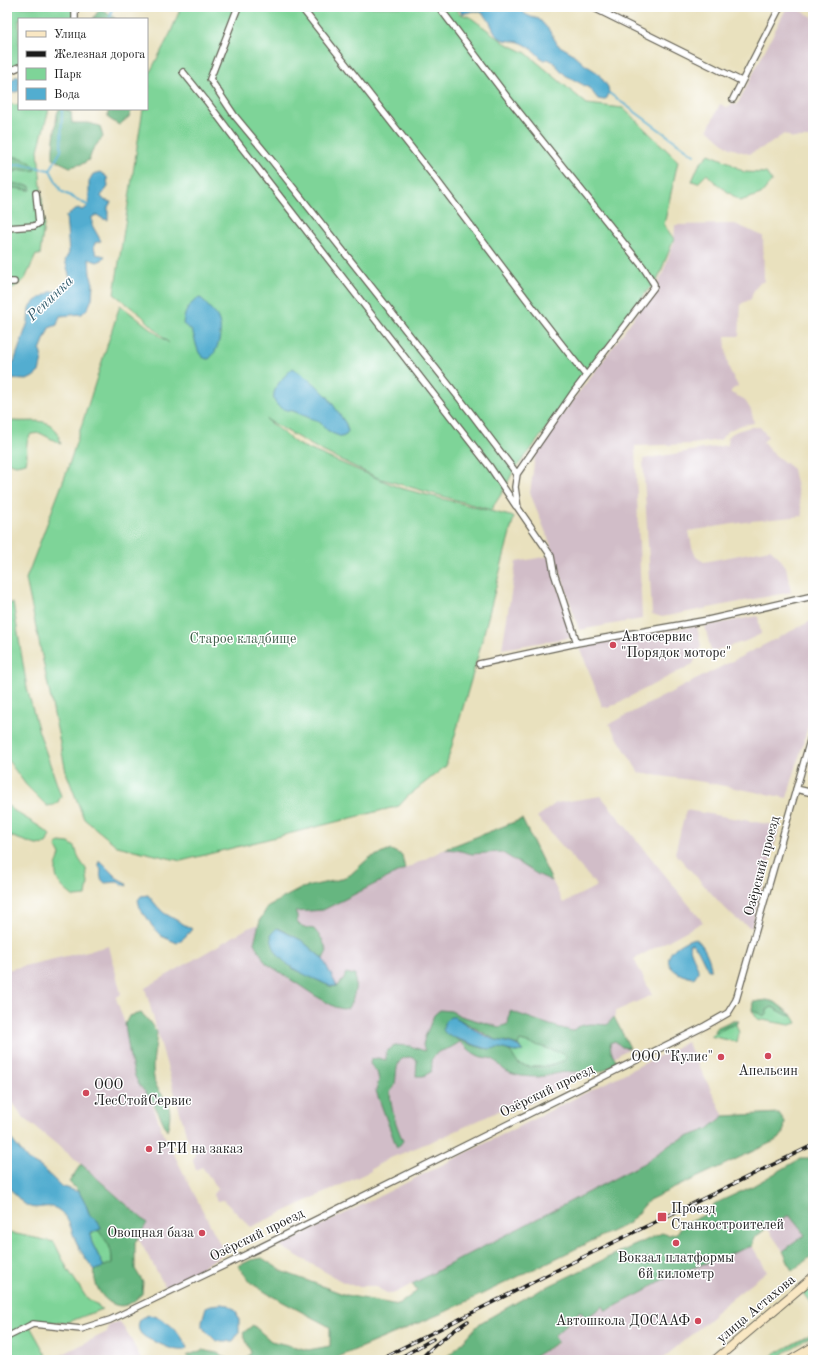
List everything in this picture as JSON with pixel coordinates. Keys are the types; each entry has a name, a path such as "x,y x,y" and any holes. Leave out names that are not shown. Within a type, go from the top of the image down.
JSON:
{"main road":[{"name":"улица Астахова","path":"715,1360 813,1277"},
{"path":"791,1360 813,1347"}],"street":[{"path":"75,7 75,18"},
{"path":"238,7 210,79 234,115 471,413 517,474"},
{"path":"301,7 584,372"},
{"path":"439,7 502,90 643,267 654,284 654,287 573,393 517,474 514,487 518,508"},
{"path":"592,7 742,81"},
{"path":"607,14 611,7"},
{"path":"733,99 780,7"},
{"path":"7,72 18,67"},
{"path":"183,72 490,467 551,556 554,573 577,643"},
{"path":"7,228 37,225 39,222 36,193"},
{"path":"7,282 14,282"},
{"path":"479,664 577,643 708,620 813,596"},
{"name":"Озёрский проезд","path":"7,1337 33,1324 81,1329 110,1320 227,1264 705,1026 728,1013 736,1000 813,730"},
{"path":"796,788 813,793"}],"shaded area":[{"path":"787,7 793,9 794,7 813,17 813,138 793,138 784,134 768,145 749,154 730,148 708,129 720,104 728,108 732,103 737,105"},
{"path":"735,224 763,236 764,281 758,284 751,299 741,304 739,336 725,336 729,369 738,386 731,391 731,393 744,399 751,410 754,423 734,428 727,432 720,440 692,444 635,446 642,619 579,630 554,553 530,493 536,448 602,362 655,288 662,275 674,242 675,225"},
{"path":"750,427 760,427 768,437 763,442 775,455 793,469 803,516 752,521 689,531 692,547 696,557 704,562 770,549 778,556 786,567 791,592 662,617 652,614 643,459 728,445 728,436 737,431"},
{"path":"549,556 574,637 502,649 516,562"},
{"path":"758,616 761,634 746,641 711,652 705,626"},
{"path":"813,620 813,710 787,798 704,782 639,773 609,724"},
{"path":"697,626 701,646 693,664 608,708 602,706 580,648 598,642"},
{"path":"601,796 703,922 634,959 652,995 616,1011 614,1017 630,1048 520,1109 516,1103 445,1136 388,1159 371,1169 371,1171 251,1227 223,1200 218,1201 213,1194 218,1188 202,1167 196,1170 193,1161 195,1154 187,1137 145,988 248,928 294,912 323,910 445,849 522,819 563,903 597,886 537,817 556,803"},
{"path":"686,810 780,826 751,928 735,918 675,853"},
{"path":"109,946 121,994 116,998 162,1131 224,1252 219,1257 166,1288 138,1238 147,1223 81,1164 24,1118 7,1095 7,970"},
{"path":"687,1042 724,1116 708,1129 674,1142 644,1163 397,1292 392,1294 381,1290 376,1286 354,1286 341,1281 280,1246"},
{"path":"789,1215 805,1235 783,1251 767,1228"},
{"path":"752,1246 767,1271 714,1313 715,1315 662,1359 663,1360 529,1360 558,1343 553,1337 580,1311 603,1305 606,1311 645,1291 665,1278"},
{"path":"119,1321 130,1337 141,1360 51,1360 107,1332 108,1326"}],"green space":[{"path":"7,7 75,7 75,18 18,18 18,67 7,72"},
{"name":"Старое кладбище","path":"181,7 455,7 460,14 470,17 505,43 526,53 587,104 623,108 678,161 664,225 674,239 657,281 647,291 529,452 514,470 491,510 378,478 320,450 266,419 297,444 400,488 514,517 478,656 446,766 408,796 399,806 181,861 117,846 84,819 66,772 26,579 67,471 120,305 169,343 141,315 114,294 143,110 148,110 148,76 170,34"},
{"path":"100,8 115,18 94,18"},
{"path":"7,104 18,105 18,110 49,110 38,150 44,224 40,255 36,255 25,279 7,293 7,187 29,190 21,185 9,182 9,177 11,175 23,169 17,157 7,157"},
{"path":"59,110 66,110 71,112 72,123 88,123 100,126 103,137 93,149 89,160 82,164 70,167 53,159"},
{"path":"108,110 132,110 129,117 119,125 108,118"},
{"path":"709,154 728,162 744,172 766,173 772,181 761,194 740,201 718,185 707,174 698,183 692,181 699,165"},
{"path":"7,157 23,158 35,167 35,170 32,171 18,170 9,178 9,182 30,186 31,190 7,187"},
{"path":"13,421 37,421 49,424 58,434 61,444 40,433 31,434 27,442 26,463 16,465 7,462 7,424"},
{"path":"13,603 27,688 38,729 61,796 58,802 54,805 47,806 26,785 7,759 7,604"},
{"path":"7,805 50,835 46,844 36,845 7,835"},
{"path":"522,819 552,881 537,874 501,852 472,854 457,850 445,849"},
{"path":"59,842 69,843 75,847 79,859 86,869 88,883 86,896 74,897 63,888 57,879 56,869 60,855 56,847"},
{"path":"391,850 402,855 405,869 323,910 295,912 297,922 302,927 314,929 322,939 327,951 323,959 301,940 277,928 279,955 292,968 332,987 337,986 343,980 346,973 355,975 354,993 348,1008 343,1009 335,1007 266,963 254,943 260,920 268,906 302,888 337,880 350,875 369,858"},
{"path":"767,1000 775,1002 793,1016 787,1015 772,1007 767,1010 767,1014 764,1016 752,1010 753,1002"},
{"path":"772,1007 787,1015 793,1016 797,1023 790,1025 757,1019 752,1010 764,1016 767,1010"},
{"path":"440,1010 451,1011 461,1016 499,1027 508,1024 510,1011 572,1031 584,1025 607,1025 614,1017 630,1048 622,1047 615,1041 610,1043 611,1051 617,1062 598,1072 565,1072 538,1077 515,1075 503,1069 490,1058 479,1056 472,1052 460,1042 450,1048 438,1052 431,1060 431,1072 423,1076 416,1076 417,1060 411,1057 403,1058 398,1065 394,1087 390,1092 394,1117 403,1141 397,1148 376,1091 379,1080 377,1072 370,1064 371,1059 378,1058 386,1060 386,1052 395,1045 410,1046 425,1051 423,1045 425,1037 434,1015","holes":["455,1017 496,1040 518,1045 520,1041 564,1054 566,1057 565,1060 547,1066 536,1067 519,1064 511,1052 507,1050 501,1048 483,1048 456,1039"]},
{"path":"141,1013 148,1019 157,1032 153,1072 158,1090 168,1103 170,1111 170,1119 167,1130 152,1100 139,1085 130,1058 125,1024 129,1016"},
{"path":"731,1021 739,1021 736,1024 715,1034 714,1031 716,1028"},
{"path":"736,1024 739,1033 737,1042 710,1036 727,1027"},
{"path":"520,1041 564,1054 566,1057 565,1060 542,1067 523,1066 517,1062 509,1050 515,1052 524,1051 518,1045"},
{"path":"779,1113 785,1122 784,1132 779,1139 649,1200 629,1223 445,1312 331,1360 245,1360 251,1353 243,1333 253,1325 271,1341 308,1350 330,1346 330,1327 270,1295 251,1283 238,1266 251,1260 262,1258 284,1272 346,1295 398,1305 417,1291 412,1284 644,1163 674,1142 708,1129 724,1116"},
{"path":"800,1159 813,1159 813,1203 811,1206 813,1210 813,1255 792,1271 783,1251 805,1235 789,1215 767,1228 754,1238 752,1246 665,1278 645,1291 606,1311 603,1306 586,1318 580,1311 554,1336 558,1342 529,1360 443,1360 458,1347 480,1323 526,1297 662,1233 668,1235 677,1233 683,1225 710,1212 714,1204 751,1187"},
{"path":"81,1164 147,1223 135,1243 135,1269 143,1282 142,1294 129,1304 122,1306 109,1302 103,1297 96,1284 95,1270 112,1263 111,1252 109,1245 98,1230 101,1229 98,1221 90,1216 79,1192 69,1182"},
{"path":"98,1230 109,1245 111,1252 112,1263 104,1267 92,1243 90,1235"},
{"path":"7,1232 54,1242 67,1268 86,1297 102,1309 66,1323 31,1321 31,1328 49,1360 7,1360"},
{"path":"813,1281 813,1306 802,1292"},
{"path":"813,1333 813,1335 773,1360 764,1360"},
{"path":"202,1350 217,1353 233,1360 192,1360 187,1356"}],"water":[{"path":"457,7 520,7 525,14 539,19 549,30 558,45 572,53 584,64 598,73 608,87 609,93 607,98 603,100 598,99 589,88 565,75 552,61 548,59 543,60 526,45 500,38 487,18 480,12 476,11 462,13"},
{"path":"18,76 18,91 7,93 7,83"},
{"path":"100,172 107,177 108,187 101,196 104,200 111,202 108,207 108,220 97,215 92,217 92,225 101,241 95,243 94,247 96,254 105,256 102,260 97,262 89,259 90,274 93,283 92,299 88,308 82,314 60,316 57,325 49,328 40,350 42,359 39,372 27,380 7,379 7,364 14,362 28,322 29,308 35,301 50,292 70,288 71,282 65,260 69,253 66,216 78,208 82,210 89,206 89,181 93,174"},
{"path":"199,298 203,300 216,314 220,325 219,341 215,352 209,359 201,356 191,330 183,324 188,309 195,300"},
{"path":"293,368 315,384 328,397 346,424 348,431 346,435 342,437 334,434 327,430 318,421 278,406 274,396 275,391 281,380"},
{"path":"99,860 117,878 126,883 127,886 117,882 103,882 100,874 101,870"},
{"path":"148,895 164,913 192,929 177,943 161,936 146,916 141,912 138,900 141,896"},
{"path":"277,928 301,940 323,959 337,986 331,986 301,973 286,963 275,951 272,943 271,934"},
{"path":"695,938 706,952 710,961 711,970 708,970 698,950 693,944 689,944 698,969 698,972 694,978 682,975 674,970 669,964 669,959 670,954 675,948 688,940"},
{"path":"450,1017 455,1017 487,1037 514,1044 524,1051 515,1052 499,1048 483,1048 447,1035 443,1030 444,1023"},
{"path":"7,1134 28,1160 41,1167 61,1186 79,1192 90,1216 98,1221 101,1229 90,1235 92,1243 104,1267 95,1270 89,1263 79,1248 70,1226 63,1214 53,1207 35,1208 26,1205 7,1185"},
{"path":"221,1304 229,1305 236,1311 239,1320 239,1333 233,1341 216,1341 202,1327 206,1307"},
{"path":"148,1315 160,1318 172,1326 185,1342 187,1348 185,1350 172,1349 146,1338 138,1328 141,1318"}],"waterway":[{"name":"Репинка","path":"110,18 112,7"},
{"path":"609,93 694,155"},
{"name":"Репинка","path":"62,110 61,151 50,170 61,191 89,206 88,208"},
{"path":"7,167 20,164 49,170"}],"railway":[{"path":"378,1360 569,1264 813,1145"},
{"path":"420,1360 449,1334 468,1321"},
{"path":"396,1360 433,1339"}],"place":[{"name":"Автосервис \"Порядок моторс\"","path":"613,645"},
{"name":"Апельсин","path":"768,1056"},
{"name":"ООО \"Кулис\"","path":"721,1057"},
{"name":"ООО ЛесСтойСервис","path":"86,1093"},
{"name":"РТИ на заказ","path":"149,1149"},
{"name":"Проезд Станкостроителей","path":"662,1217"},
{"name":"Овощная база","path":"202,1233"},
{"name":"Вокзал платформы 6й километр","path":"676,1243"},
{"name":"Автошкола ДОСААФ","path":"698,1321"}]}
